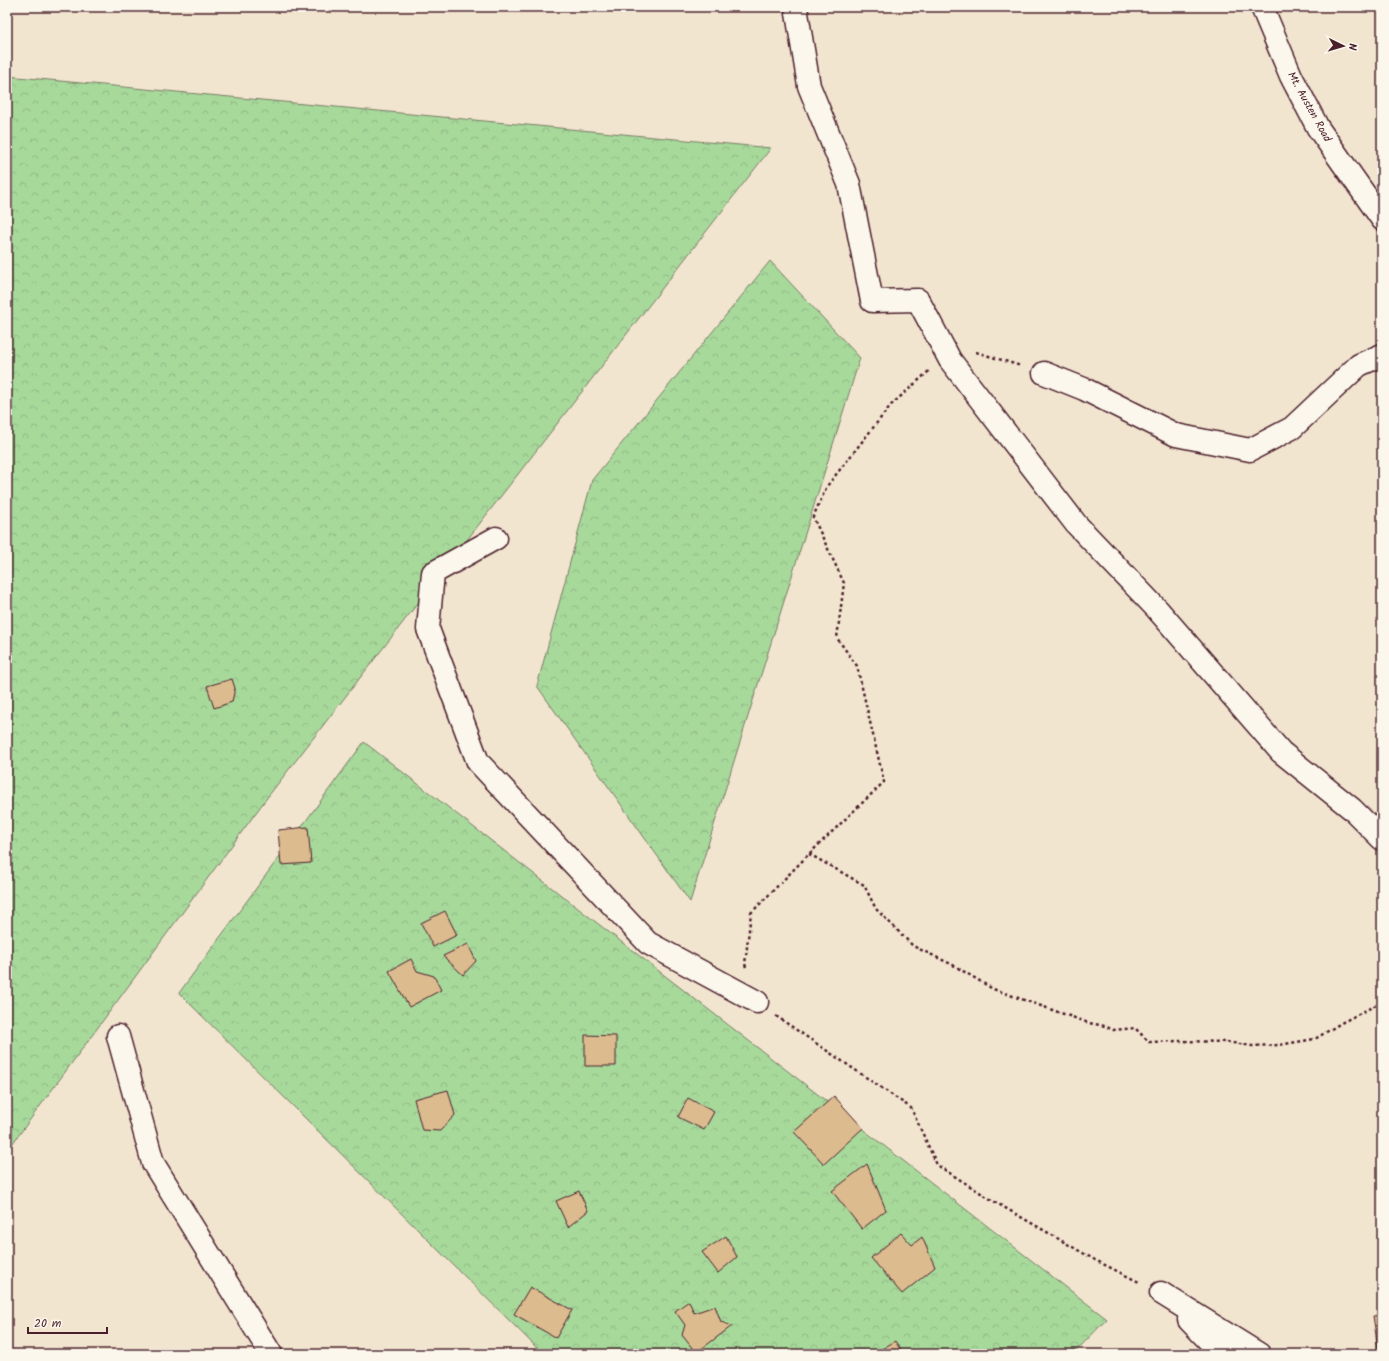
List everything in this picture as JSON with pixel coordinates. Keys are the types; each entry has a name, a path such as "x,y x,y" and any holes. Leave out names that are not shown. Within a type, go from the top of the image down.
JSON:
{"street":[{"path":"796,7 810,86 849,184 872,301 918,300 950,360 1076,524 1157,609 1281,752 1352,809 1382,839"},
{"name":"Mt. Austen Road","path":"1262,7 1291,76 1318,128 1382,219"},
{"path":"1044,373 1084,389 1176,435 1250,450 1292,428 1359,366 1382,355"},
{"path":"496,538 433,573 428,629 478,762 648,943 757,1002"},
{"path":"118,1036 153,1163 271,1354"},
{"path":"1161,1293 1222,1354"},
{"path":"1161,1293 1259,1354"}],"path":[{"path":"1044,373 976,352 950,360 929,371 891,406 827,486 813,517 844,583 837,638 857,666 884,782 809,854 751,913 745,964 757,1002 911,1108 937,1165 995,1202 1089,1256 1161,1293"},
{"path":"809,854 864,885 876,909 913,946 953,965 993,989 1113,1030 1135,1028 1149,1042 1179,1040 1227,1042 1252,1046 1279,1045 1315,1039 1341,1023 1378,1004 1382,1000"}],"green space":[{"path":"7,76 771,148 266,799 7,1151"},
{"path":"770,261 860,358 690,902 537,686 592,480"},
{"path":"364,742 1107,1319 1073,1354 543,1354 179,993"}],"building":[{"path":"232,679 235,688 232,702 214,708 207,686"},
{"path":"308,827 311,863 281,865 278,830"},
{"path":"445,911 457,935 433,947 421,923"},
{"path":"468,944 476,961 463,975 443,956"},
{"path":"411,959 417,971 434,976 441,990 409,1007 389,971"},
{"path":"585,1035 616,1036 616,1066 585,1066"},
{"path":"448,1090 455,1115 440,1131 422,1130 414,1099"},
{"path":"834,1096 863,1128 824,1164 794,1132"},
{"path":"688,1098 714,1112 704,1130 678,1117"},
{"path":"867,1164 886,1210 862,1229 832,1191"},
{"path":"579,1191 588,1211 568,1227 556,1201"},
{"path":"901,1233 912,1245 922,1237 935,1267 902,1294 871,1258"},
{"path":"726,1236 737,1257 718,1273 702,1252"},
{"path":"530,1287 572,1310 556,1338 514,1314"},
{"path":"689,1301 694,1313 715,1306 721,1322 732,1326 696,1353 682,1335 685,1325 675,1311"},
{"path":"1382,1315 1382,1348 1378,1348 1373,1316"},
{"path":"895,1341 903,1354 874,1354"}]}
